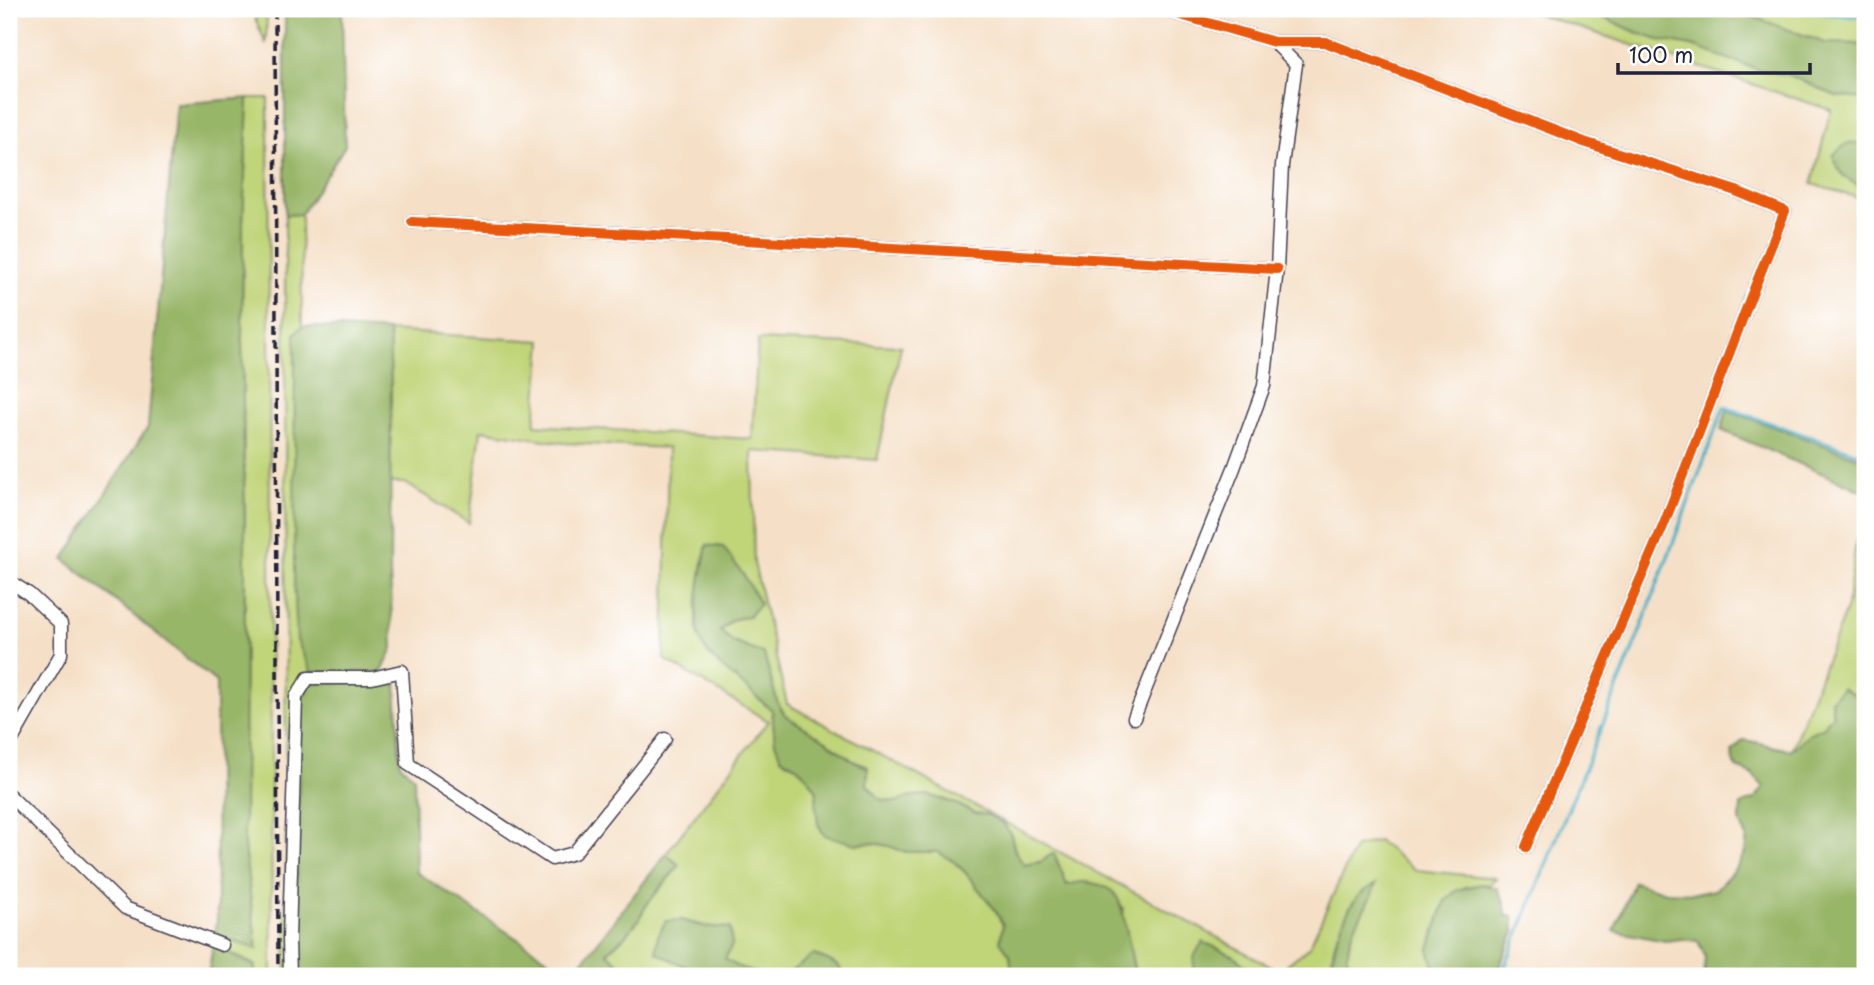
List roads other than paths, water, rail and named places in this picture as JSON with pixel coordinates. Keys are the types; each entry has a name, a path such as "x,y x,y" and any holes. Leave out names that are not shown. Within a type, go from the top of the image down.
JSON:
{"street":[{"path":"1160,9 1273,41 1325,42 1584,142 1736,191 1785,211 1664,524 1526,847"},
{"path":"1134,719 1264,386 1277,269 1282,165 1296,64 1273,41"},
{"path":"412,222 1277,269"},
{"path":"9,581 29,594 61,624 61,654 9,745"},
{"path":"290,976 296,697 308,678 372,678 401,671 408,764 552,859 574,853 665,739"},
{"path":"9,795 125,908 222,945"}],"waterway":[{"path":"1802,9 1865,18"},
{"path":"1501,976 1637,639 1724,407 1865,456"}],"railway":[{"path":"275,9 278,976"}]}
